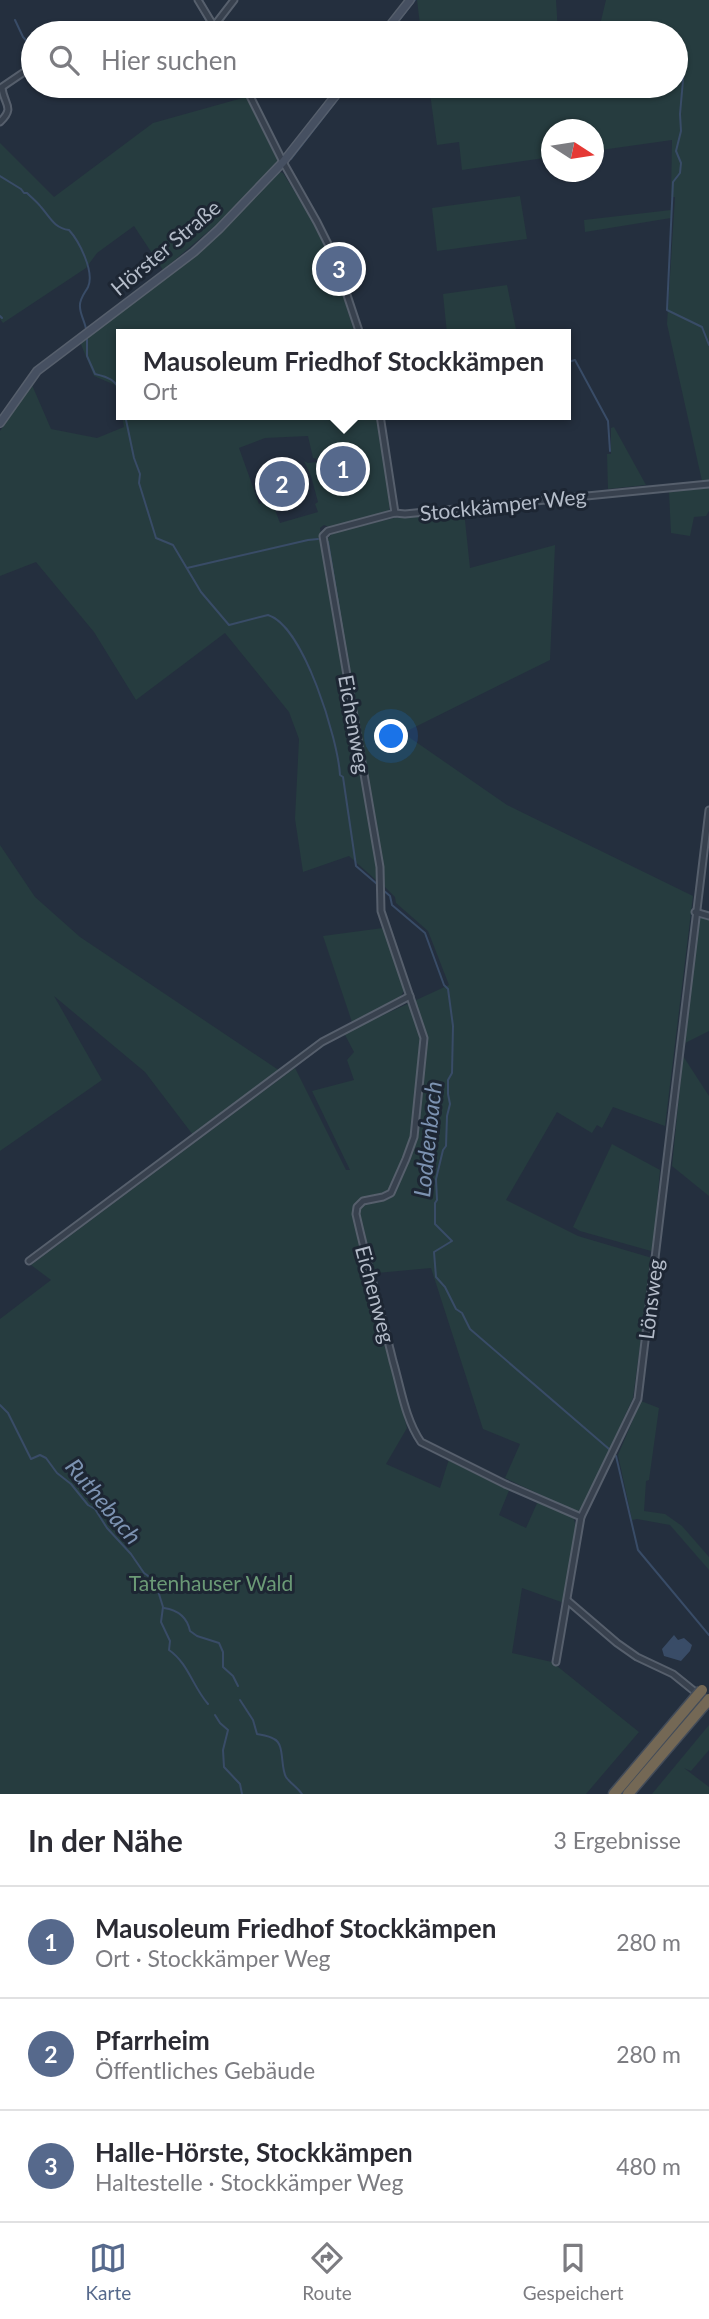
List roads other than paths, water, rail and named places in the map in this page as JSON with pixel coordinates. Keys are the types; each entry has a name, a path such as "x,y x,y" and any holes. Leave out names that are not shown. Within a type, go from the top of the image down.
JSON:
{"highway":[{"path":"614,1794 705,1696"},
{"path":"628,1794 705,1696"}],"street":[{"path":"198,0 211,21"},
{"path":"218,21 234,0"},
{"path":"393,21 410,0"},
{"path":"0,122 7,115 9,108 2,87 21,74"},
{"path":"251,98 334,256 358,329"},
{"name":"Hörster Straße","path":"0,423 37,371 194,252 283,163 334,98"},
{"name":"Stockkämper Weg","path":"381,420 395,513 709,484"},
{"name":"Eichenweg","path":"395,513 325,533 323,541 380,867 381,911 424,1038 414,1137 391,1193 383,1198 363,1201 357,1207 356,1214 408,1415 414,1433 421,1443 581,1517"},
{"name":"Lönsweg","path":"556,1662 581,1517 638,1399 709,810"},
{"path":"695,912 709,916"},
{"path":"29,1261 322,1042 410,996"},
{"path":"568,1601 637,1657 680,1679 705,1696"}],"water":[{"path":"674,1635 678,1640 684,1638 692,1645 681,1661 664,1656 662,1649"}],"waterway":[{"path":"195,0 206,20"},
{"path":"202,0 213,20"},
{"path":"399,21 415,0"},
{"path":"15,20 21,33"},
{"path":"291,159 339,98"},
{"path":"681,98 681,131 676,151 681,163 680,173 673,182 667,310 702,327 709,345"},
{"path":"204,248 279,172"},
{"name":"Loddenbach","path":"0,176 27,193 53,222 69,230 77,241 85,257 90,281 80,304 86,329"},
{"name":"Loddenbach","path":"87,339 87,356 95,374 104,376 116,384"},
{"path":"571,361 575,360 608,421 610,451"},
{"name":"Loddenbach","path":"126,420 140,474 139,483 156,538 173,545 201,592 229,625 268,615 281,624 306,661 326,712 340,775 343,777 356,866 377,884"},
{"path":"187,568 318,539"},
{"path":"328,542 354,701"},
{"name":"Loddenbach","path":"383,890 390,896 392,905 425,933 444,985 448,989 453,1026 452,1073 448,1080 450,1104 446,1146 436,1179 435,1224 452,1241 434,1252 436,1277 470,1329 609,1449"},
{"name":"Ruthebach","path":"0,1405 8,1413 31,1459 40,1455 46,1458 57,1473 95,1509 144,1573 155,1581 163,1607 161,1622 170,1641 169,1650 186,1668 208,1704"},
{"name":"Loddenbach","path":"616,1456 638,1550 709,1635"},
{"path":"164,1608 181,1615 190,1631 197,1636 219,1643 223,1652 223,1667 233,1676 238,1686"},
{"path":"240,1700 253,1720 257,1734 270,1737 280,1746 286,1777 302,1794"},
{"name":"Ruthebach","path":"215,1715 228,1730 223,1750 224,1767 240,1784 242,1794"}],"place":[{"name":"Halle-Hörste, Stockkämpen","path":"339,269"},
{"name":"Mausoleum Friedhof Stockkämpen","path":"343,469"},
{"name":"Pfarrheim","path":"282,484"}],"park label":[{"name":"Tatenhauser Wald","path":"211,1582"}]}
